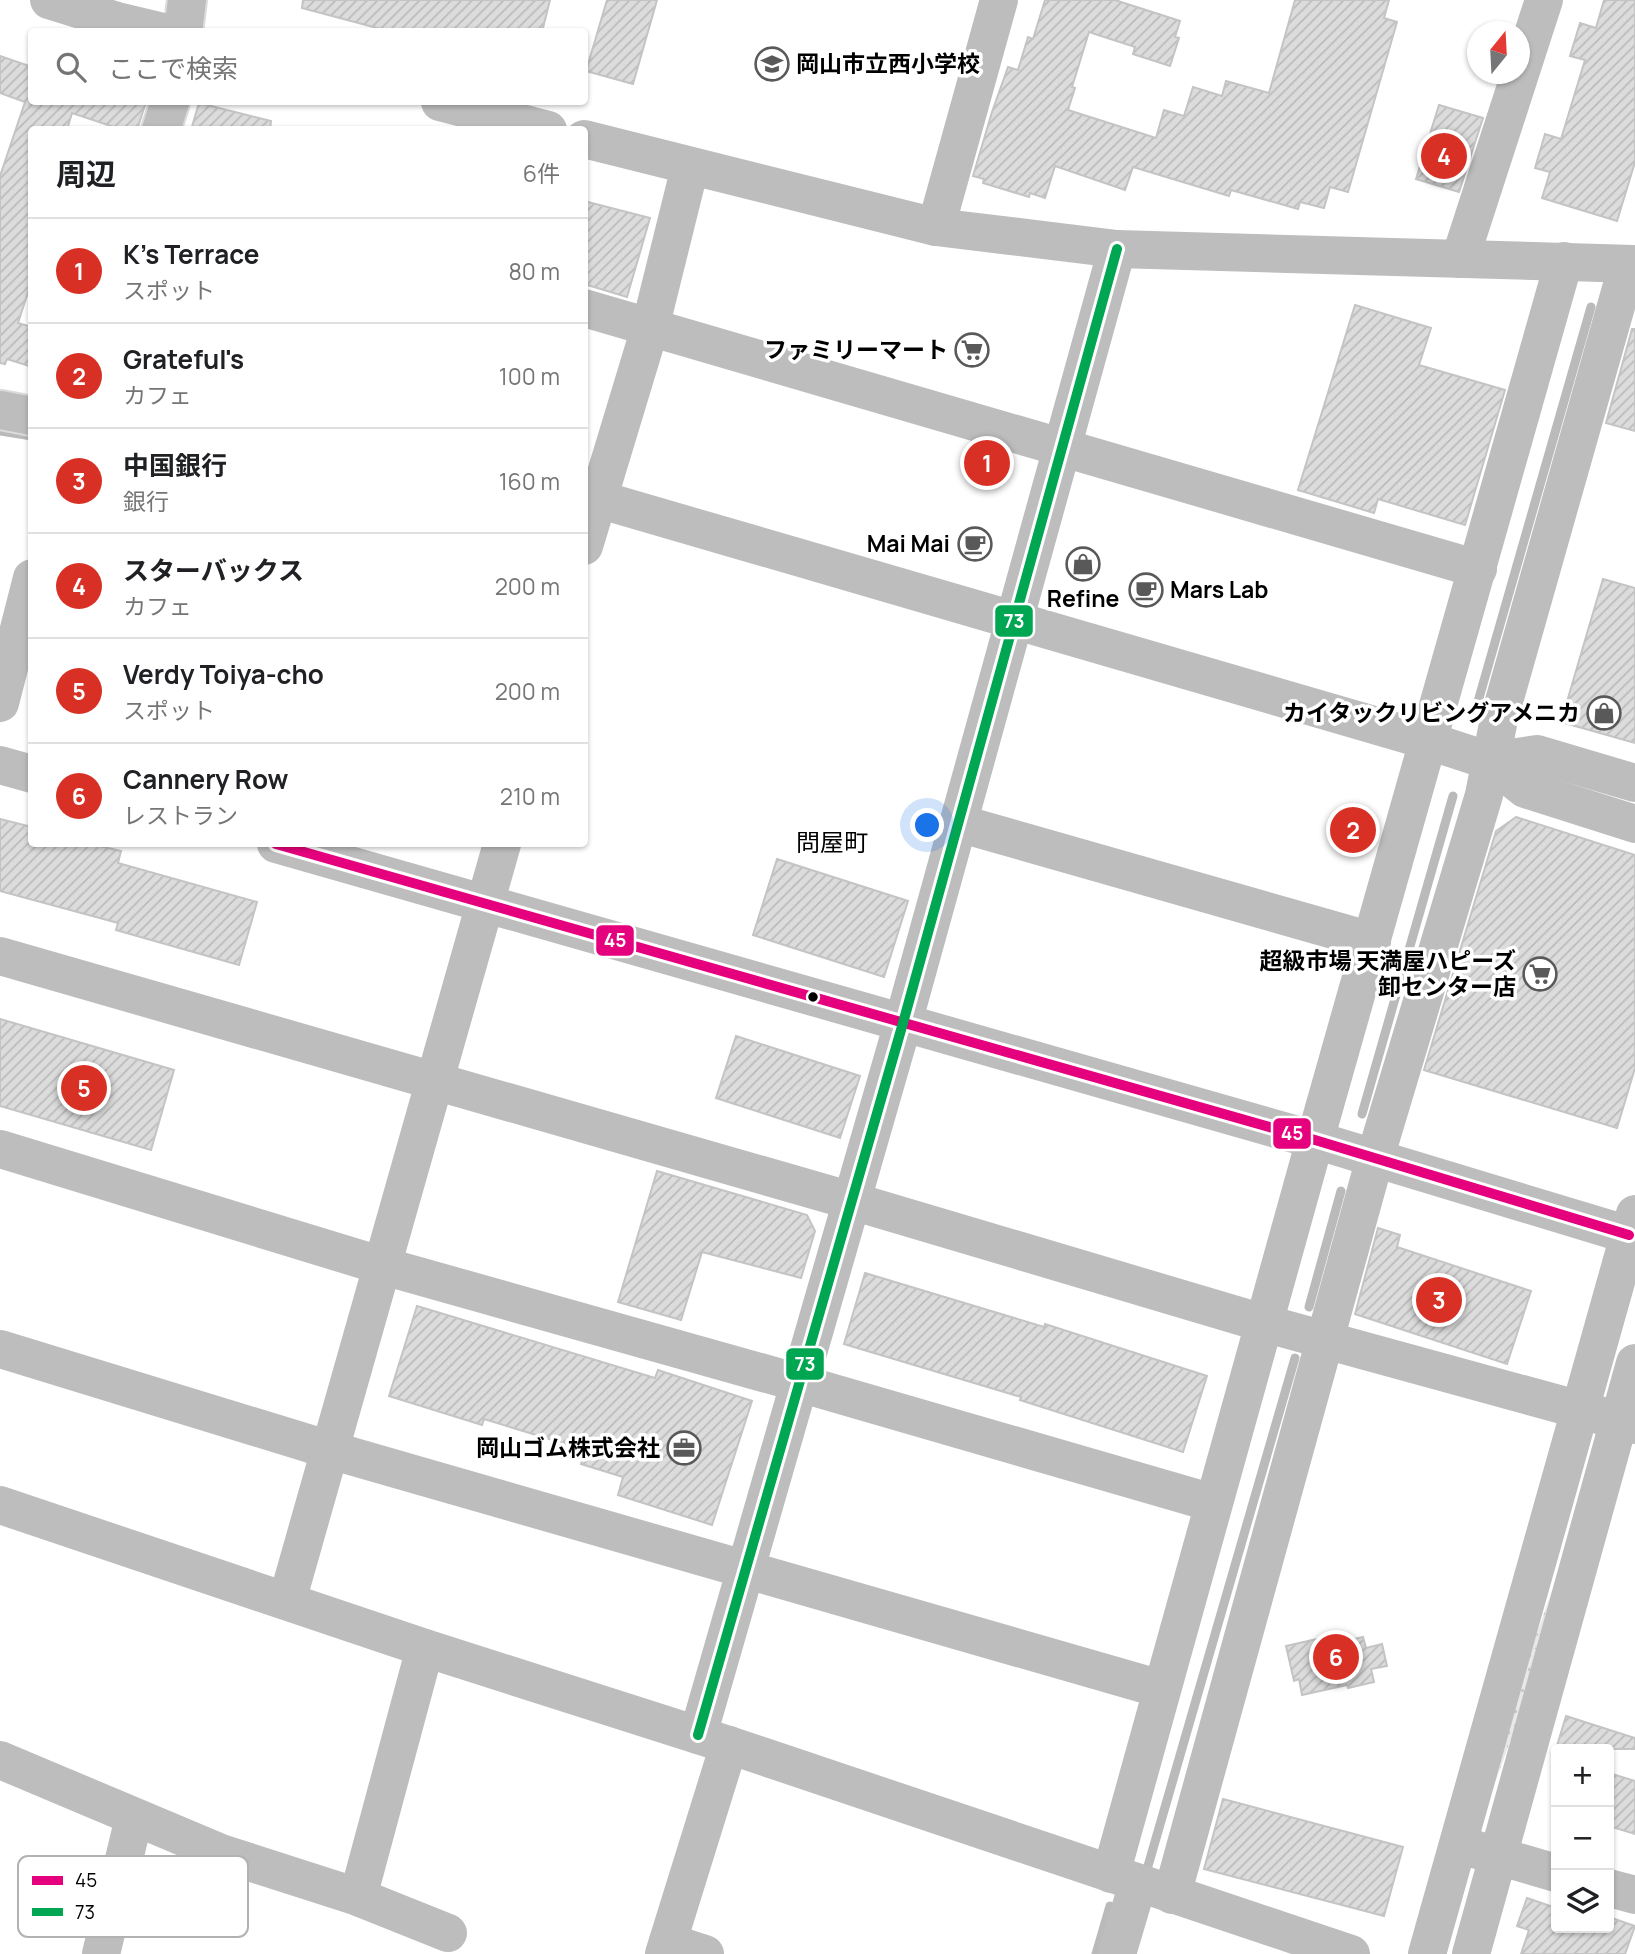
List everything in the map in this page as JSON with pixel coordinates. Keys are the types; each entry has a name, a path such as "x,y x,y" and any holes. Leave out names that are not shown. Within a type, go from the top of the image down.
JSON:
{"street":[{"path":"50,0 146,28"},
{"path":"184,28 187,0"},
{"path":"936,227 999,0"},
{"path":"1460,259 1544,0"},
{"path":"163,126 169,105"},
{"path":"452,105 533,126"},
{"path":"588,140 936,227 1117,249 1631,264 1499,719 1484,795 1375,1158 1325,1340 1117,1954"},
{"path":"588,518 591,497 650,328 690,167"},
{"path":"705,1954 666,1948 713,1740 746,1569 903,1023 1117,249"},
{"path":"1140,1884 1161,1689 1564,261"},
{"path":"588,310 1478,569"},
{"path":"0,410 28,415"},
{"path":"591,497 1429,741 1490,761 1525,789 1635,824"},
{"path":"0,704 28,594"},
{"path":"1490,761 1537,754 1635,783"},
{"path":"0,765 28,773"},
{"path":"958,823 1372,941"},
{"path":"286,847 1375,1158 1632,1224 1427,1954"},
{"path":"287,1601 501,847"},
{"path":"0,956 852,1201 1264,1323 1627,1423"},
{"path":"0,1150 383,1266 1213,1503"},
{"path":"0,1349 330,1450 1161,1689"},
{"path":"1471,1954 1627,1423 1635,1363"},
{"path":"0,1505 1351,1954"},
{"path":"358,1897 425,1648"},
{"path":"0,1760 230,1856"},
{"path":"125,1856 134,1818"},
{"path":"1458,1844 1551,1872"},
{"path":"248,1862 358,1897 448,1933"},
{"path":"1614,1889 1635,1895"}],"shaded area":[{"path":"1552,1590 1514,1730 1490,1797 1525,1668"}],"building":[{"path":"303,0 550,0 543,28 377,28 302,8"},
{"path":"607,0 657,0 633,84 588,72"},
{"path":"1045,0 1115,0 1180,21 1175,37 1179,38 1170,66 1133,54 1135,47 1089,32 1072,87 1075,88 1068,110 1156,138 1164,110 1184,116 1193,87 1222,96 1226,81 1269,93 1295,0 1389,0 1384,18 1397,22 1348,192 1330,187 1324,208 1300,202 1298,209 1231,190 1229,196 1133,167 1125,190 1055,166 1045,198 1030,193 1029,197 983,183 984,179 973,176 992,112 1008,67 1018,70 1028,37 1033,39"},
{"path":"1604,0 1635,0 1635,162 1617,221 1542,198 1550,172 1535,168 1545,134 1561,139 1585,60 1570,56 1580,23 1596,28"},
{"path":"0,56 28,66 28,105 145,105 138,126 111,126 72,113 68,126 28,126 28,292 18,323 28,326 28,366 7,359 5,364 0,363 0,176 25,102 0,93"},
{"path":"198,105 271,121 270,126 192,126"},
{"path":"1439,105 1483,118 1459,192 1416,179"},
{"path":"588,202 650,218 627,297 588,285"},
{"path":"1355,305 1431,328 1419,365 1505,390 1465,525 1378,499 1374,513 1298,490"},
{"path":"1632,329 1635,329 1635,431 1606,423"},
{"path":"1603,579 1635,588 1635,743 1561,722"},
{"path":"1516,817 1635,855 1635,1068 1617,1128 1424,1070 1496,831"},
{"path":"0,819 28,826 28,847 104,847 121,851 118,863 257,902 239,965 116,930 118,923 0,891"},
{"path":"777,859 908,901 884,977 753,935"},
{"path":"0,1019 174,1070 151,1150 0,1106"},
{"path":"736,1036 860,1076 840,1138 716,1098"},
{"path":"657,1171 807,1215 815,1231 801,1278 702,1252 681,1320 618,1302"},
{"path":"1378,1228 1400,1235 1397,1247 1531,1291 1507,1364 1355,1314"},
{"path":"865,1273 1044,1327 1045,1324 1207,1376 1183,1452 1020,1400 1021,1397 844,1344"},
{"path":"417,1306 655,1378 658,1370 752,1401 712,1525 618,1495 623,1477 581,1464 585,1450 484,1419 482,1425 389,1396"},
{"path":"1339,1634 1341,1642 1363,1637 1366,1648 1382,1644 1387,1666 1371,1669 1374,1682 1302,1695 1299,1679 1294,1681 1286,1646"},
{"path":"1566,1716 1635,1738 1635,1749 1614,1749 1614,1744 1558,1744"},
{"path":"1614,1775 1635,1781 1635,1834 1614,1828"},
{"path":"1223,1799 1403,1847 1384,1916 1204,1869"},
{"path":"1527,1898 1551,1906 1551,1933 1614,1933 1614,1919 1635,1926 1625,1954 1521,1954 1529,1930 1517,1926"}],"waterway":[{"path":"1477,705 1591,307"},
{"path":"0,431 28,435"},
{"path":"1362,1114 1453,796"},
{"path":"1309,1307 1341,1191"},
{"path":"1148,1866 1295,1358"},
{"path":"1096,1954 1110,1906"}],"transit line":[{"name":"73","path":"698,1735 903,1023 1117,249"},
{"name":"45","path":"287,847 1315,1140 1629,1235"}],"place":[{"name":"岡山市立西小学校","path":"772,64"},
{"name":"スターバックス","path":"1444,156"},
{"name":"ファミリーマート","path":"972,350"},
{"name":"K's Terrace","path":"987,463"},
{"name":"Mai Mai","path":"975,544"},
{"name":"Refine","path":"1083,564"},
{"name":"Mars Lab","path":"1146,590"},
{"name":"カイタックリビングアメニカ","path":"1604,713"},
{"name":"Grateful's","path":"1353,830"},
{"name":"超級市場 天満屋ハピーズ 卸センター店","path":"1540,974"},
{"name":"Verdy Toiya-cho","path":"84,1088"},
{"name":"中国銀行","path":"1439,1300"},
{"name":"岡山ゴム株式会社","path":"684,1448"},
{"name":"Cannery Row","path":"1336,1657"}],"district":[{"name":"問屋町","path":"832,843"}]}
